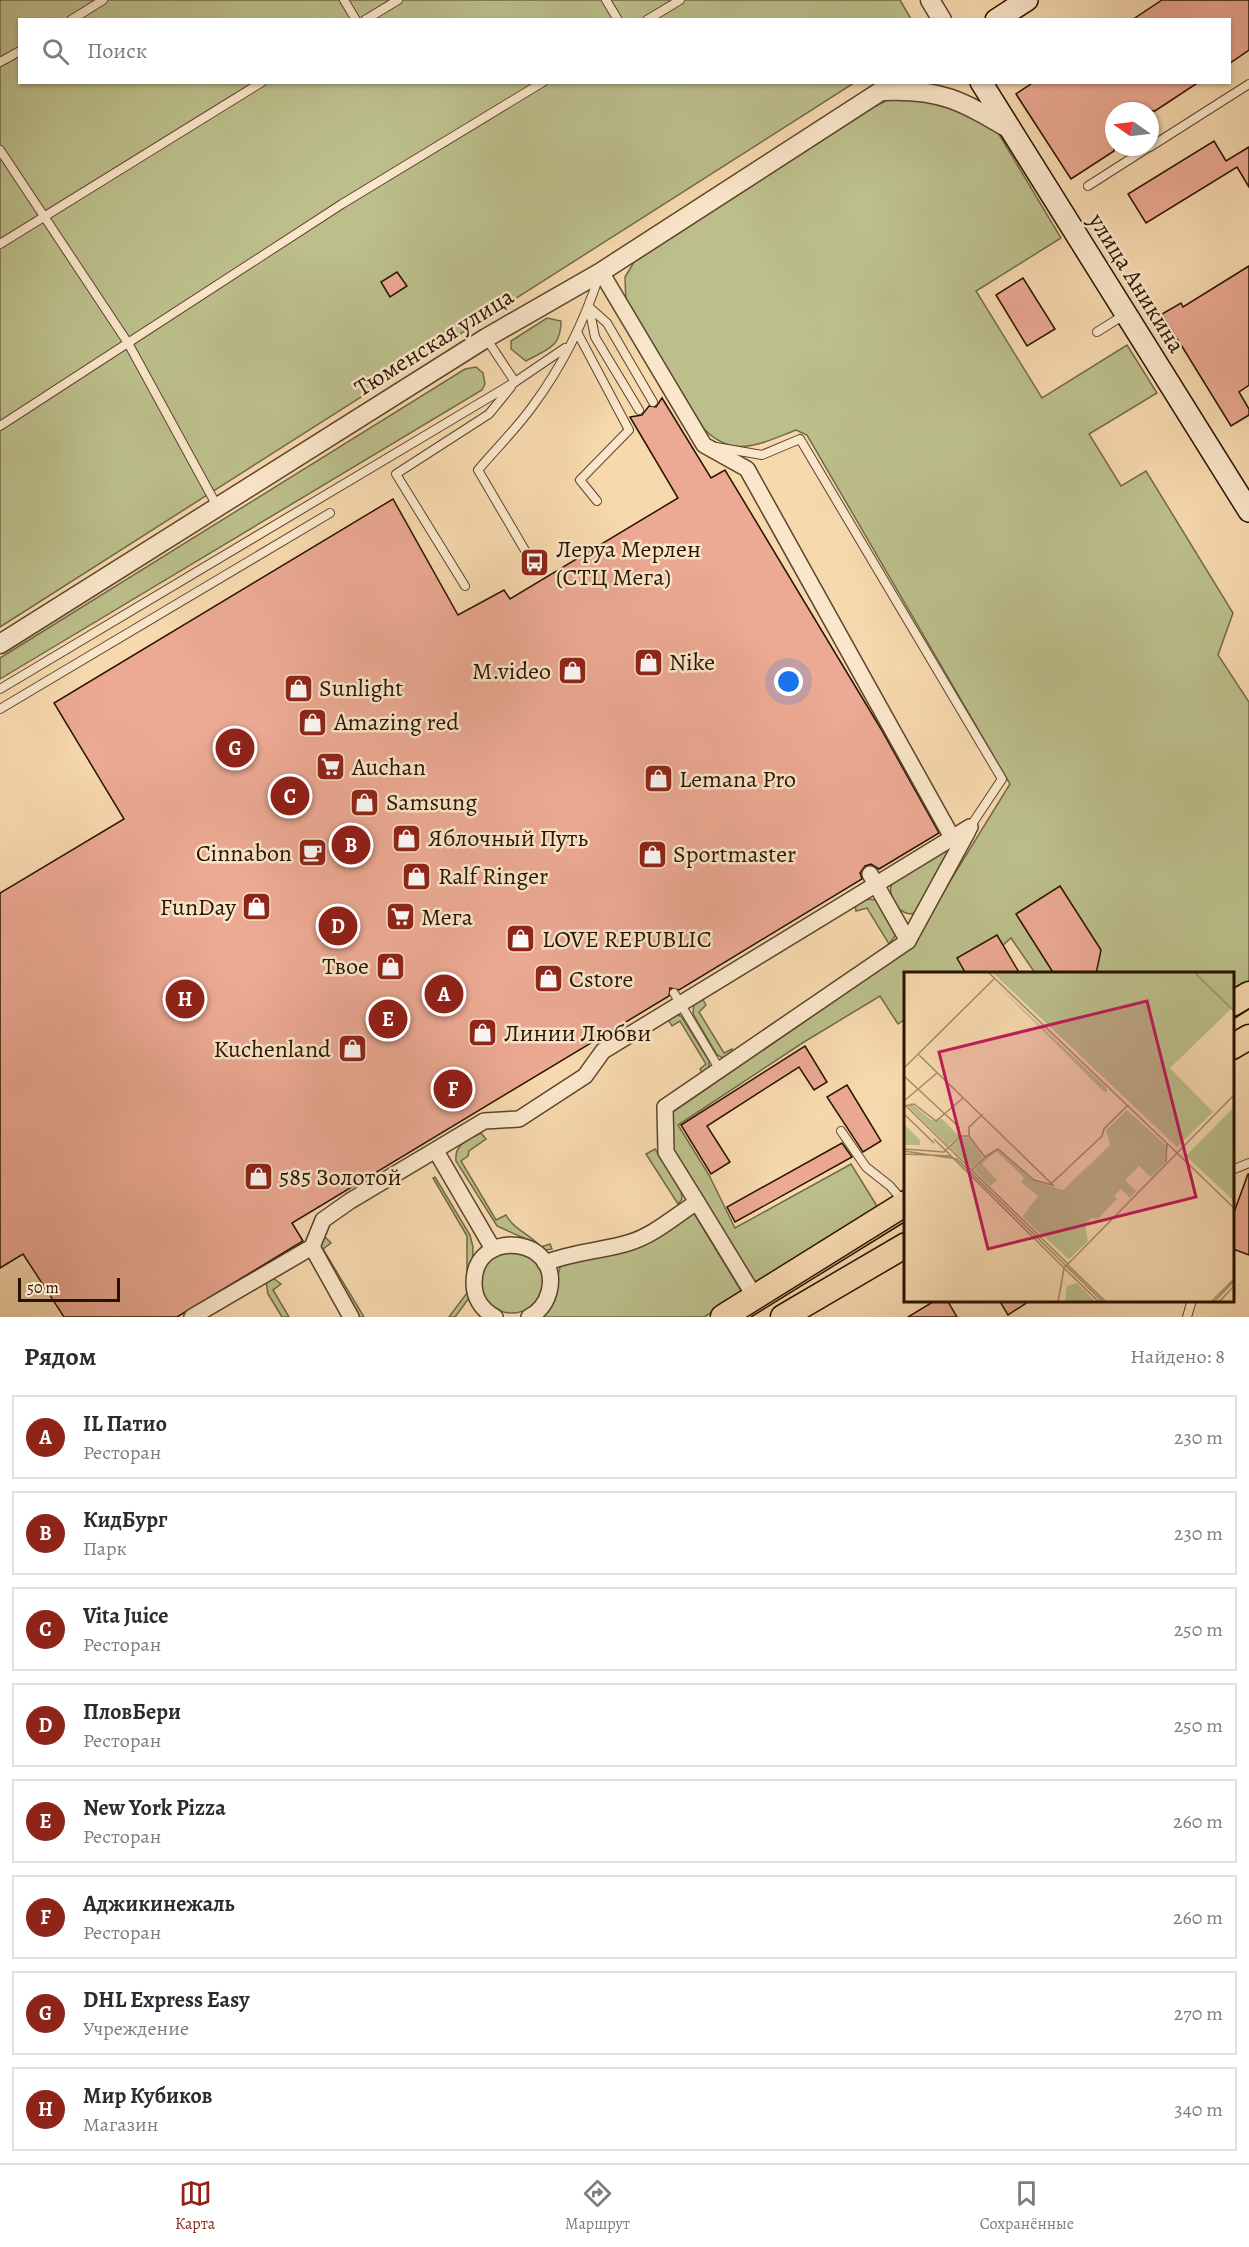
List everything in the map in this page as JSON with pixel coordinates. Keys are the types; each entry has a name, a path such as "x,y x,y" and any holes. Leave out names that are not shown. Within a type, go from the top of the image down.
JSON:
{"main road":[{"path":"999,18 1027,0"},
{"name":"улица Аникина","path":"982,84 1249,511"},
{"path":"1234,1003 1249,993"},
{"path":"1234,1046 1249,1037"},
{"path":"723,1317 904,1204"},
{"path":"783,1317 904,1246"}],"street":[{"path":"930,0 941,18"},
{"path":"888,87 917,89 950,98 1011,130"},
{"name":"Тюменская улица","path":"0,644 486,338 601,272 888,87"},
{"path":"601,272 704,445 747,469 895,744 953,839"},
{"path":"192,1317 312,1247 322,1220 432,1145 484,1121 519,1119 585,1076 603,1051 677,998 873,880 953,839 970,827"},
{"path":"756,1296 666,1152 665,1107 908,941 970,827"},
{"path":"873,880 908,941"},
{"path":"432,1145 493,1249"},
{"path":"545,1263 562,1256 629,1243 651,1233 697,1202"},
{"path":"484,1314 477,1299 474,1276 484,1256 493,1249 516,1244 537,1254 545,1263 551,1286 542,1308 532,1317"},
{"path":"312,1247 351,1317"}],"lane":[{"path":"74,18 103,0"},
{"path":"344,0 355,18"},
{"path":"368,18 398,0"},
{"path":"606,0 617,18"},
{"path":"650,18 680,0"},
{"path":"0,62 18,52"},
{"path":"0,244 259,84"},
{"path":"0,426 342,204 540,84"},
{"path":"1159,141 1249,84"},
{"path":"0,150 128,343 218,507"},
{"path":"1088,186 1136,156"},
{"path":"526,552 478,470 532,406 577,332 589,307 601,272"},
{"path":"589,307 607,323 653,402"},
{"path":"589,307 595,337 639,410"},
{"path":"1097,332 1126,314"},
{"path":"577,332 629,430 580,480 597,501"},
{"path":"486,338 515,382"},
{"path":"0,689 515,382 569,345"},
{"path":"465,586 396,474 489,414 515,382"},
{"path":"704,445 762,455 800,439 1002,779 970,827"},
{"path":"0,709 330,513"},
{"path":"677,998 720,1070"},
{"path":"841,1131 866,1167 890,1186 904,1202"},
{"path":"1234,1170 1249,1163"},
{"path":"1187,1317 1191,1302"}],"green space":[{"path":"0,0 900,0 910,18 18,18 18,84 852,84 0,627"},
{"path":"912,92 994,126 1061,238 976,291 1042,398 1127,345 1157,393 1089,434 1121,486 1146,471 1233,613 1218,655 1249,702 1249,982 1234,991 1234,972 1034,972 1011,938 973,972 904,972 904,1020 898,1024 880,996 804,1042 678,1125 709,1175 735,1228 851,1164 880,1211 757,1287 672,1151 673,1112 907,951 1010,784 807,435 796,430 760,444 737,446 726,444 704,429 626,305 625,277 634,262 874,107 901,93"},
{"path":"547,318 561,321 558,337 551,347 526,361 511,349 511,341"},
{"path":"476,367 483,373 485,384 482,390 0,679 0,658 465,369"},
{"path":"950,848 951,850 916,913 910,914 900,910 891,895 892,883"},
{"path":"866,899 876,900 894,929 895,936 889,944 867,908 856,911 855,905"},
{"path":"702,998 706,1005 699,1012 724,1053 732,1049 733,1052 723,1058 717,1055 693,1014 694,1003"},
{"path":"675,1015 681,1016 709,1061 709,1068 702,1073 700,1069 706,1064 680,1021 672,1026 668,1019"},
{"path":"481,1133 486,1139 469,1151 468,1156 461,1161 496,1220 506,1215 513,1224 541,1247 550,1244 552,1249 540,1251 528,1240 497,1226 456,1161 457,1150 467,1140"},
{"path":"655,1149 681,1190 682,1199 678,1204 646,1154"},
{"path":"435,1177 470,1235 473,1247 472,1294 455,1317 449,1317 467,1293 467,1236 433,1178"},
{"path":"692,1210 743,1294 704,1317 539,1317 554,1289 561,1264"},
{"path":"325,1237 331,1243 323,1249 364,1317 359,1317 320,1251 320,1245"},
{"path":"512,1251 534,1260 543,1282 534,1304 512,1313 490,1304 481,1282 490,1260"},
{"path":"273,1278 281,1284 273,1290 289,1317 282,1317 268,1294 266,1281"}],"building":[{"path":"1162,0 1249,0 1249,50 1231,62 1231,18 1135,18"},
{"path":"1031,84 1196,84 1159,108 1159,102 1105,102 1106,156 1071,179 1016,94"},
{"path":"1214,141 1226,161 1249,147 1249,187 1237,167 1146,223 1128,194"},
{"path":"1249,266 1249,385 1239,392 1249,409 1249,415 1231,426 1162,314 1181,303 1183,307"},
{"path":"397,272 407,286 390,297 381,282"},
{"path":"1023,278 1055,329 1027,346 996,295"},
{"name":"Мега","path":"662,398 711,478 725,470 881,729 939,833 879,869 871,864 865,866 860,873 862,879 679,990 670,988 669,996 292,1223 303,1241 177,1317 64,1317 23,1254 0,1268 0,893 124,819 54,703 393,499 458,615 504,590 510,599 678,498 630,417 642,415 649,406 656,407"},
{"path":"1060,886 1101,950 1096,972 1053,972 1016,914"},
{"path":"997,935 1019,972 965,972 957,958"},
{"path":"805,1046 827,1082 814,1090 799,1067 707,1126 730,1162 711,1174 681,1125"},
{"path":"847,1085 881,1141 863,1152 827,1097"},
{"path":"842,1143 852,1157 735,1222 727,1207"},
{"path":"1249,1174 1249,1255 1234,1249 1234,1212"},
{"path":"933,1302 948,1302 957,1317 908,1317"},
{"path":"1000,1302 1028,1302 1008,1315"}],"tram line":[{"path":"1234,1019 1249,1009"},
{"path":"751,1317 904,1222"}],"place":[{"name":"Леруа Мерлен (СТЦ Мега)","path":"535,563"},
{"name":"Nike","path":"648,662"},
{"name":"M.video","path":"572,671"},
{"name":"Sunlight","path":"298,688"},
{"name":"Amazing red","path":"313,722"},
{"name":"DHL Express Easy","path":"235,748"},
{"name":"Auchan","path":"331,767"},
{"name":"Lemana Pro","path":"658,779"},
{"name":"Vita Juice","path":"290,796"},
{"name":"Samsung","path":"365,802"},
{"name":"Яблочный Путь","path":"407,838"},
{"name":"КидБург","path":"351,845"},
{"name":"Cinnabon","path":"313,853"},
{"name":"Sportmaster","path":"652,854"},
{"name":"Ralf Ringer","path":"417,876"},
{"name":"FunDay","path":"257,907"},
{"name":"Мега","path":"400,917"},
{"name":"ПловБери","path":"338,926"},
{"name":"LOVE REPUBLIC","path":"521,939"},
{"name":"Твое","path":"390,966"},
{"name":"Cstore","path":"548,979"},
{"name":"IL Патио","path":"444,994"},
{"name":"Мир Кубиков","path":"185,999"},
{"name":"New York Pizza","path":"388,1019"},
{"name":"Линии Любви","path":"483,1033"},
{"name":"Kuchenland","path":"352,1049"},
{"name":"Аджикинежаль","path":"453,1089"},
{"name":"585 Золотой","path":"258,1177"}]}
